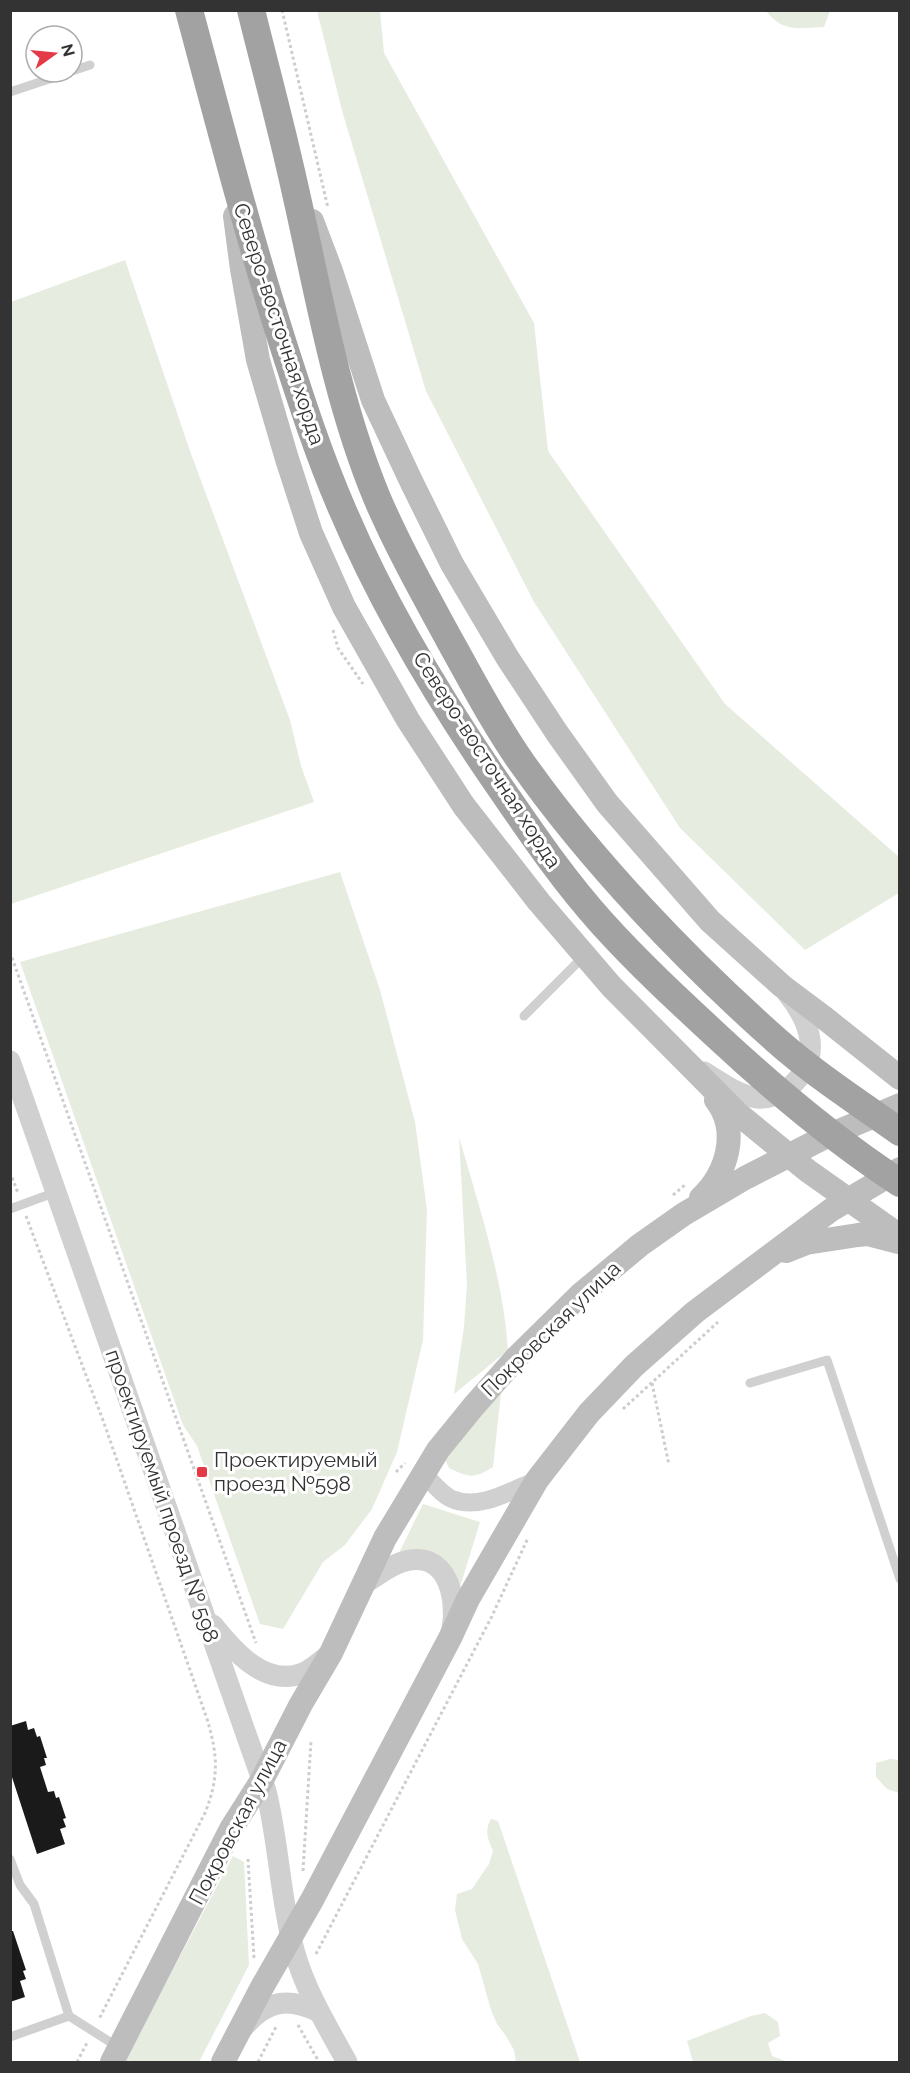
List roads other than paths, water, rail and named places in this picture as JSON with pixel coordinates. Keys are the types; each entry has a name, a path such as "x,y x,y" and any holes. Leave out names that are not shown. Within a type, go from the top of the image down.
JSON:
{"highway":[{"name":"Северо-восточная хорда","path":"189,10 229,163 309,425 343,512 382,593 439,696 549,858 601,921 662,985 748,1065 816,1123 900,1183"},
{"name":"Северо-восточная хорда","path":"251,10 290,165 318,297 348,413 377,498 417,582 470,677 521,762 575,831 632,897 702,970 778,1042 900,1132"}],"main road":[{"path":"229,163 242,269 258,360 287,459 311,533 344,607 408,720 464,806 539,902 611,986 737,1113 788,1155 900,1236"},
{"path":"290,165 331,271 373,400 452,564 507,657 557,733 607,803 711,921 782,986 900,1078"},
{"path":"681,1057 719,1105 729,1134 724,1167 712,1188 684,1214"},
{"name":"Покровская улица","path":"116,2055 231,1829 262,1780 330,1653 385,1538 438,1450 473,1407 517,1357 580,1295 640,1245 684,1214 745,1178 863,1119 900,1105"},
{"path":"223,2062 321,1882 450,1638 468,1599 537,1480 589,1413 634,1366 695,1312 847,1199 900,1168"},
{"path":"762,1261 806,1243 858,1234 900,1242"}],"street":[{"path":"681,1057 736,1092 759,1098 775,1096 789,1088 802,1074 809,1059 810,1037 807,1024 796,1004 782,986"},
{"name":"проектируемый проезд № 598","path":"10,1061 262,1780 272,1821 291,1936 300,1969 319,2012 347,2062"},
{"path":"424,1474 450,1499 470,1504 491,1499 537,1480"},
{"path":"365,1583 392,1566 412,1560 421,1560 438,1567 445,1575 453,1594 454,1619 450,1638"},
{"path":"201,1611 242,1657 270,1674 288,1676 304,1673 330,1653"},
{"path":"238,2033 250,2019 260,2012 283,2002 303,2004 319,2012"}],"lane":[{"path":"84,67 90,65"},
{"path":"10,92 34,84"},
{"path":"524,1016 585,955"},
{"path":"10,1209 56,1192"},
{"path":"750,1383 827,1360 900,1579"},
{"path":"10,1859 20,1885 34,1904 69,2016 93,2031 116,2055"},
{"path":"10,2037 69,2016"}],"place":[{"name":"Проектируемый проезд №598","path":"202,1472"}]}
